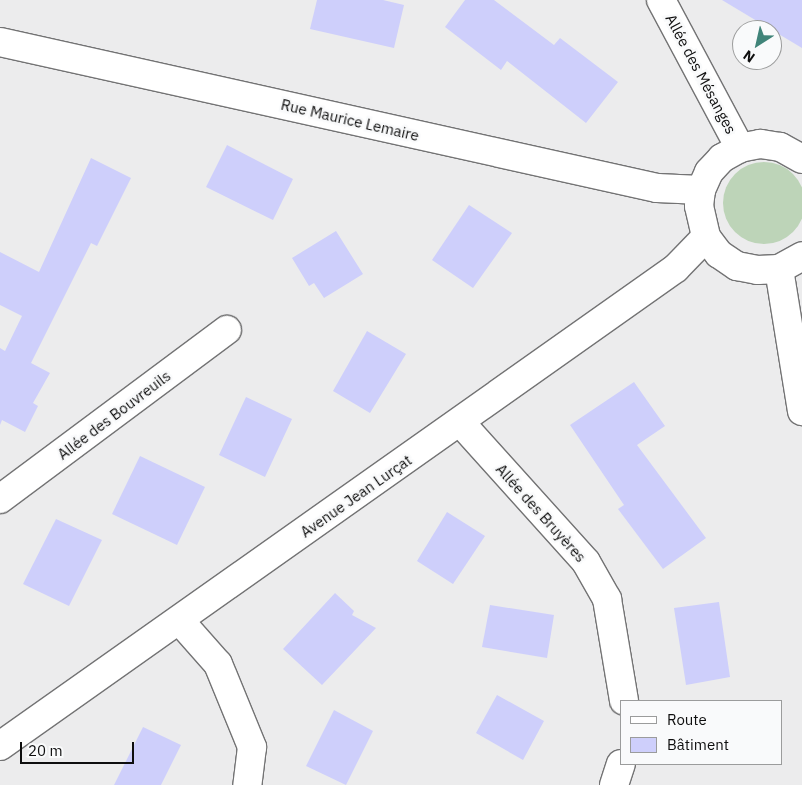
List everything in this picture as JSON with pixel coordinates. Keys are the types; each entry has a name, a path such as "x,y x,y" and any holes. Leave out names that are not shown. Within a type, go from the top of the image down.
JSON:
{"street":[{"name":"Allée des Mésanges","path":"661,0 740,148"},
{"name":"Rue Maurice Lemaire","path":"0,42 657,188 701,190"},
{"path":"802,159 780,147 760,144 740,148 722,158 709,172 701,190 700,222 706,237 719,254 737,266 758,270 779,269 802,256"},
{"name":"Avenue Jean Lurçat","path":"0,746 180,621 676,268 706,237"},
{"path":"779,269 802,411"},
{"name":"Allée des Bouvreuils","path":"0,499 227,330"},
{"name":"Allée des Bruyères","path":"460,422 586,562 608,599 624,700"},
{"path":"180,621 218,664 222,672 252,748 247,785"},
{"path":"614,785 621,765"}],"green space":[{"path":"764,162 780,165 793,174 802,187 802,219 793,232 780,241 764,244 748,241 735,232 726,219 723,203 726,187 735,174 748,165"}],"building":[{"path":"317,0 383,0 404,5 394,48 310,29"},
{"path":"465,0 494,0 554,45 560,38 618,82 586,123 507,61 501,70 445,27"},
{"path":"722,0 802,0 802,48 782,36 782,20 755,20"},
{"path":"227,145 293,179 273,220 206,187"},
{"path":"91,158 131,178 97,246 91,243 31,363 50,373 33,403 38,406 25,432 2,420 0,425 0,348 5,351 22,316 0,305 0,252 39,272"},
{"path":"469,205 512,233 473,288 432,260"},
{"path":"336,231 363,274 324,298 314,283 309,286 292,258"},
{"path":"367,331 406,354 370,413 333,391"},
{"path":"634,382 665,426 637,445 706,538 663,569 618,509 624,505 570,425"},
{"path":"246,397 292,419 265,477 219,455"},
{"path":"140,456 205,487 177,545 112,514"},
{"path":"447,512 485,536 453,584 417,561"},
{"path":"56,519 102,540 69,606 23,584"},
{"path":"335,593 354,611 352,615 376,628 322,685 283,649"},
{"path":"719,602 730,677 686,685 674,608"},
{"path":"490,605 554,615 547,658 482,647"},
{"path":"497,695 544,721 523,760 476,733"},
{"path":"334,710 373,731 346,785 306,766"},
{"path":"143,727 181,745 161,785 114,785"}]}
